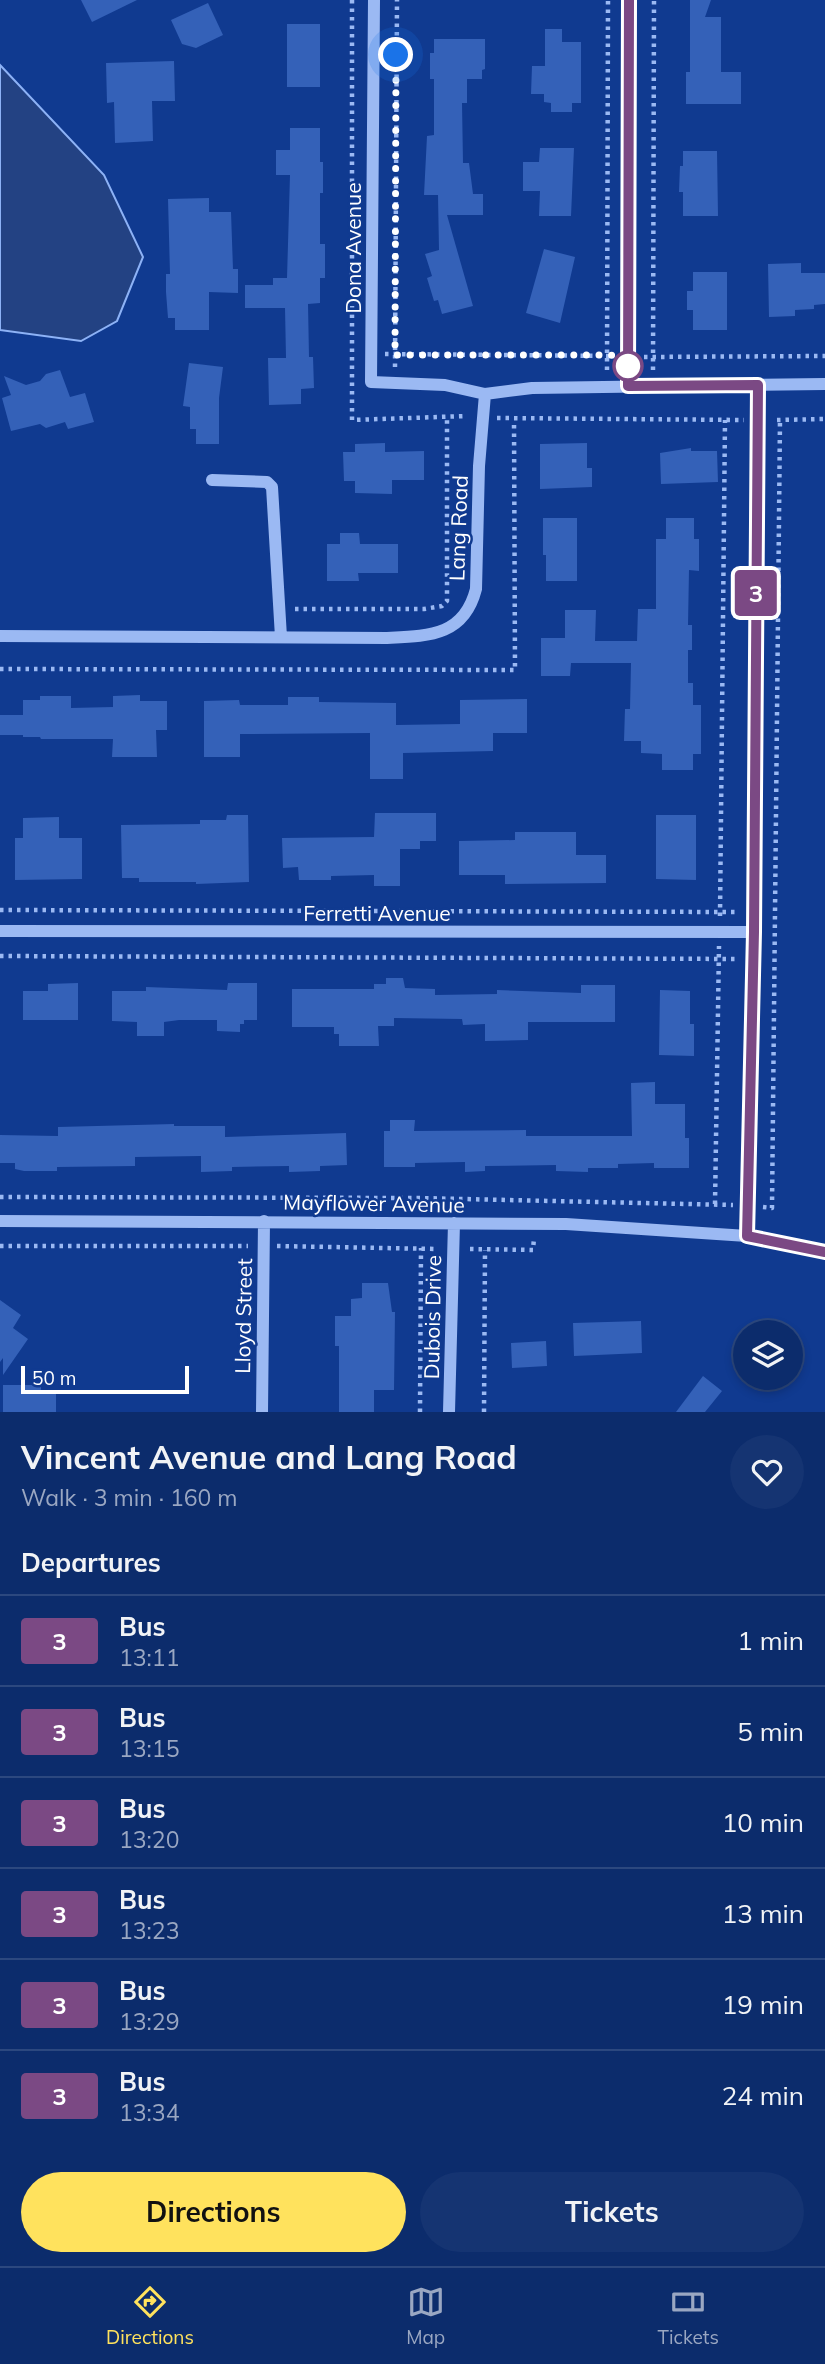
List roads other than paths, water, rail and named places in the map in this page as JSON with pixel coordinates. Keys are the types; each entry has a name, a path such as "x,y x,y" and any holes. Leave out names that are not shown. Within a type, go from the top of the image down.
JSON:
{"street":[{"name":"Dona Avenue","path":"374,0 371,382 445,385 485,394"},
{"path":"628,386 629,0"},
{"path":"485,394 532,388 825,384"},
{"path":"747,1236 754,932 758,385"},
{"name":"Lang Road","path":"0,636 418,636 443,631 457,623 472,604 476,589 479,466 485,394"},
{"path":"212,480 267,482 272,487 281,637"},
{"name":"Ferretti Avenue","path":"0,931 754,932"},
{"name":"Mayflower Avenue","path":"0,1221 566,1224 747,1236 825,1252"},
{"name":"Lloyd Street","path":"262,1412 264,1221"},
{"name":"Dubois Drive","path":"449,1412 454,1223"}],"water":[{"path":"0,65 104,175 143,257 117,321 81,341 0,330"}]}
